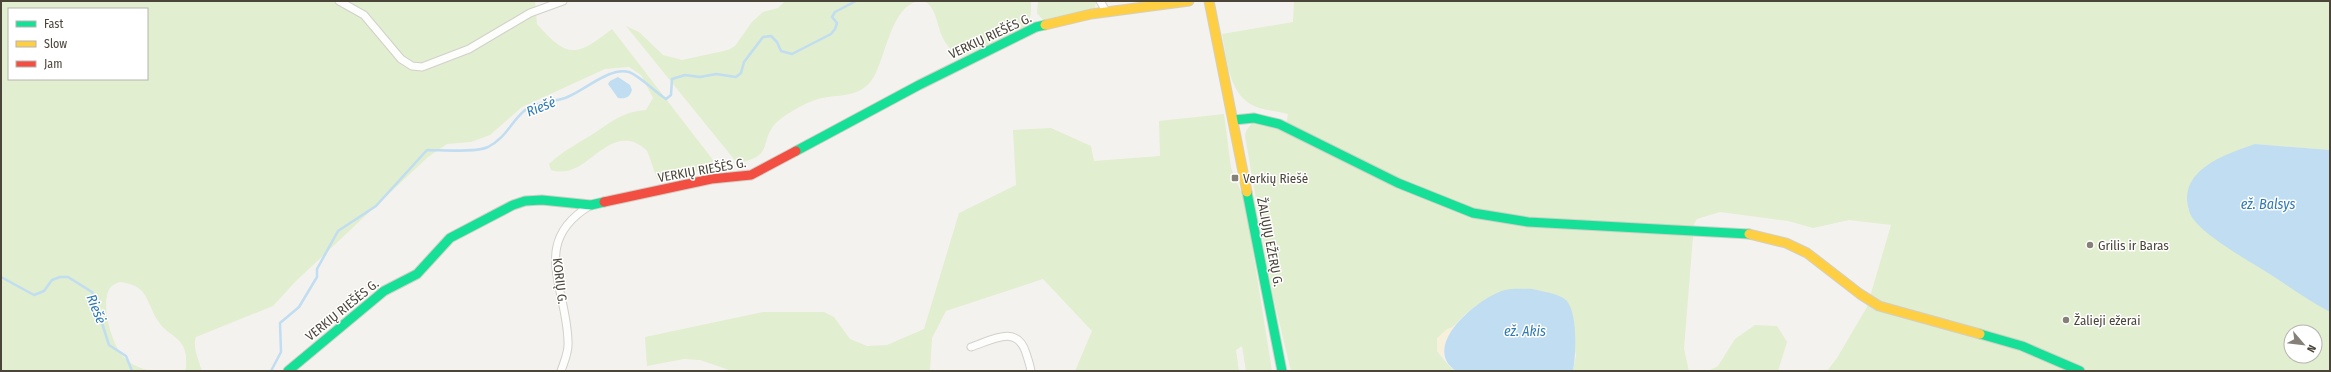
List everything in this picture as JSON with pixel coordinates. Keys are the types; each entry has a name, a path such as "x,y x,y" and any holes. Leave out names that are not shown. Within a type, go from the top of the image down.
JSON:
{"street":[{"path":"339,1 364,16 401,59 412,66 422,67 469,49 530,13 563,1"},
{"path":"1100,1 1106,11"},
{"name":"VERKIŲ RIEŠĖS G.","path":"288,371 384,291 417,274 450,238 498,212 526,201 558,201 591,205 710,178 751,175 919,85 1036,27 1060,20 1106,11 1189,1"},
{"name":"ŽALIŲJŲ EŽERŲ G.","path":"1209,1 1234,120 1282,371"},
{"path":"1234,120 1254,118 1279,124 1398,183 1472,213 1528,222 1748,234 1778,240 1808,254 1863,299 1879,306 2022,346 2080,371"},
{"name":"KORIŲ G.","path":"561,371 569,342 556,267 557,240 569,221 591,205"},
{"path":"971,347 1008,336 1014,336 1023,344 1031,371"}],"green space":[{"path":"1,1 535,1 537,24 557,43 565,48 573,50 581,49 612,29 713,160 710,167 663,181 658,180 647,151 634,142 623,141 602,149 573,169 563,172 551,170 549,164 560,155 619,117 646,110 653,98 641,75 629,67 605,69 522,107 490,135 471,142 447,144 428,157 296,281 273,306 196,337 195,349 202,371 185,371 186,356 182,344 158,321 145,295 141,291 129,284 120,282 115,284 110,288 107,294 106,303 108,322 114,341 122,355 128,361 151,371 1,371"},
{"path":"785,1 923,1 912,3 903,11 896,21 876,72 871,81 865,87 852,94 823,98 801,106 778,121 772,128 762,152 749,160 737,163 626,26 639,32 663,55 682,60 728,50 735,46 752,22 763,12 778,8"},
{"path":"923,1 1031,1 1031,13 1028,23 1022,28 961,57 951,50 946,43 934,12 928,3"},
{"path":"1038,1 1096,2 1095,8 1043,20 1037,13"},
{"path":"1294,1 2330,1 2330,150 2255,144 2188,208 2194,220 2229,248 2330,312 2330,371 1827,371 1837,358 1867,307 1891,225 1849,220 1813,228 1788,221 1720,212 1697,219 1694,224 1684,349 1689,371 1573,371 1576,355 1560,296 1546,292 1522,289 1502,293 1480,303 1447,330 1437,351 1450,367 1456,371 1291,371 1273,296 1245,136 1246,131 1252,123 1267,123 1285,132 1288,114 1256,107 1244,99 1238,92 1233,83 1227,64 1222,34 1293,22"},
{"path":"1224,114 1231,168 1245,201 1272,371 1246,371 1242,346 1236,350 1239,371 1075,371 1092,331 1043,279 946,311 932,338 930,371 732,371 700,360 684,359 647,366 645,337 763,312 824,312 834,317 850,339 867,346 887,345 924,329 959,213 1016,185 1013,130 1051,128 1091,146 1094,161 1160,156 1159,121"},
{"path":"1755,325 1777,326 1787,342 1778,371 1708,371 1718,366 1735,339"}],"sand":[{"path":"1454,327 1445,342 1444,357 1437,351 1437,338 1447,329"}],"water":[{"path":"618,77 630,85 632,90 629,96 625,98 618,98 608,84 610,81"},
{"name":"ež. Balsys","path":"2255,144 2330,150 2330,312 2225,246 2207,233 2191,215 2187,200 2189,188 2194,178 2201,170 2222,157"},
{"name":"ež. Akis","path":"1533,289 1559,296 1566,300 1570,306 1573,314 1575,334 1573,371 1456,371 1446,361 1444,349 1448,336 1468,312 1494,294 1505,290"}],"waterway":[{"name":"Riešė","path":"271,371 281,352 280,323 299,307 317,277 317,269 338,231 376,206 427,150 467,151 488,147 504,135 519,115 528,108 538,104 565,98 605,76 622,71 629,72 643,80 666,99 671,95 672,79 685,75 700,77 716,74 736,77 741,73 744,62 763,37 771,36 777,42 781,51 792,54 831,34 837,23 832,17 835,12 856,1"},
{"name":"Riešė","path":"1,277 34,295 44,291 52,280 60,277 68,277 92,292 109,345 126,356 132,371"}],"traffic: fast":[{"path":"796,151 919,85 1036,27 1045,25"},
{"path":"1234,120 1254,118 1279,124 1398,183 1473,213 1528,222 1749,234"},
{"path":"1247,192 1282,371"},
{"path":"288,371 384,291 417,274 450,238 513,205 525,201 542,200 591,205 604,202"},
{"path":"1980,334 2022,346 2080,371"}],"traffic: slow":[{"path":"1045,25 1091,14 1189,1"},
{"path":"1209,1 1247,192"},
{"path":"1749,234 1786,243 1807,253 1860,294 1879,306 1980,334"}],"traffic: jam":[{"path":"604,202 711,179 751,175 796,151"}],"place":[{"name":"Verkių Riešė","path":"1235,178"},
{"name":"Grilis ir Baras","path":"2090,245"},
{"name":"Žalieji ežerai","path":"2066,320"}]}
